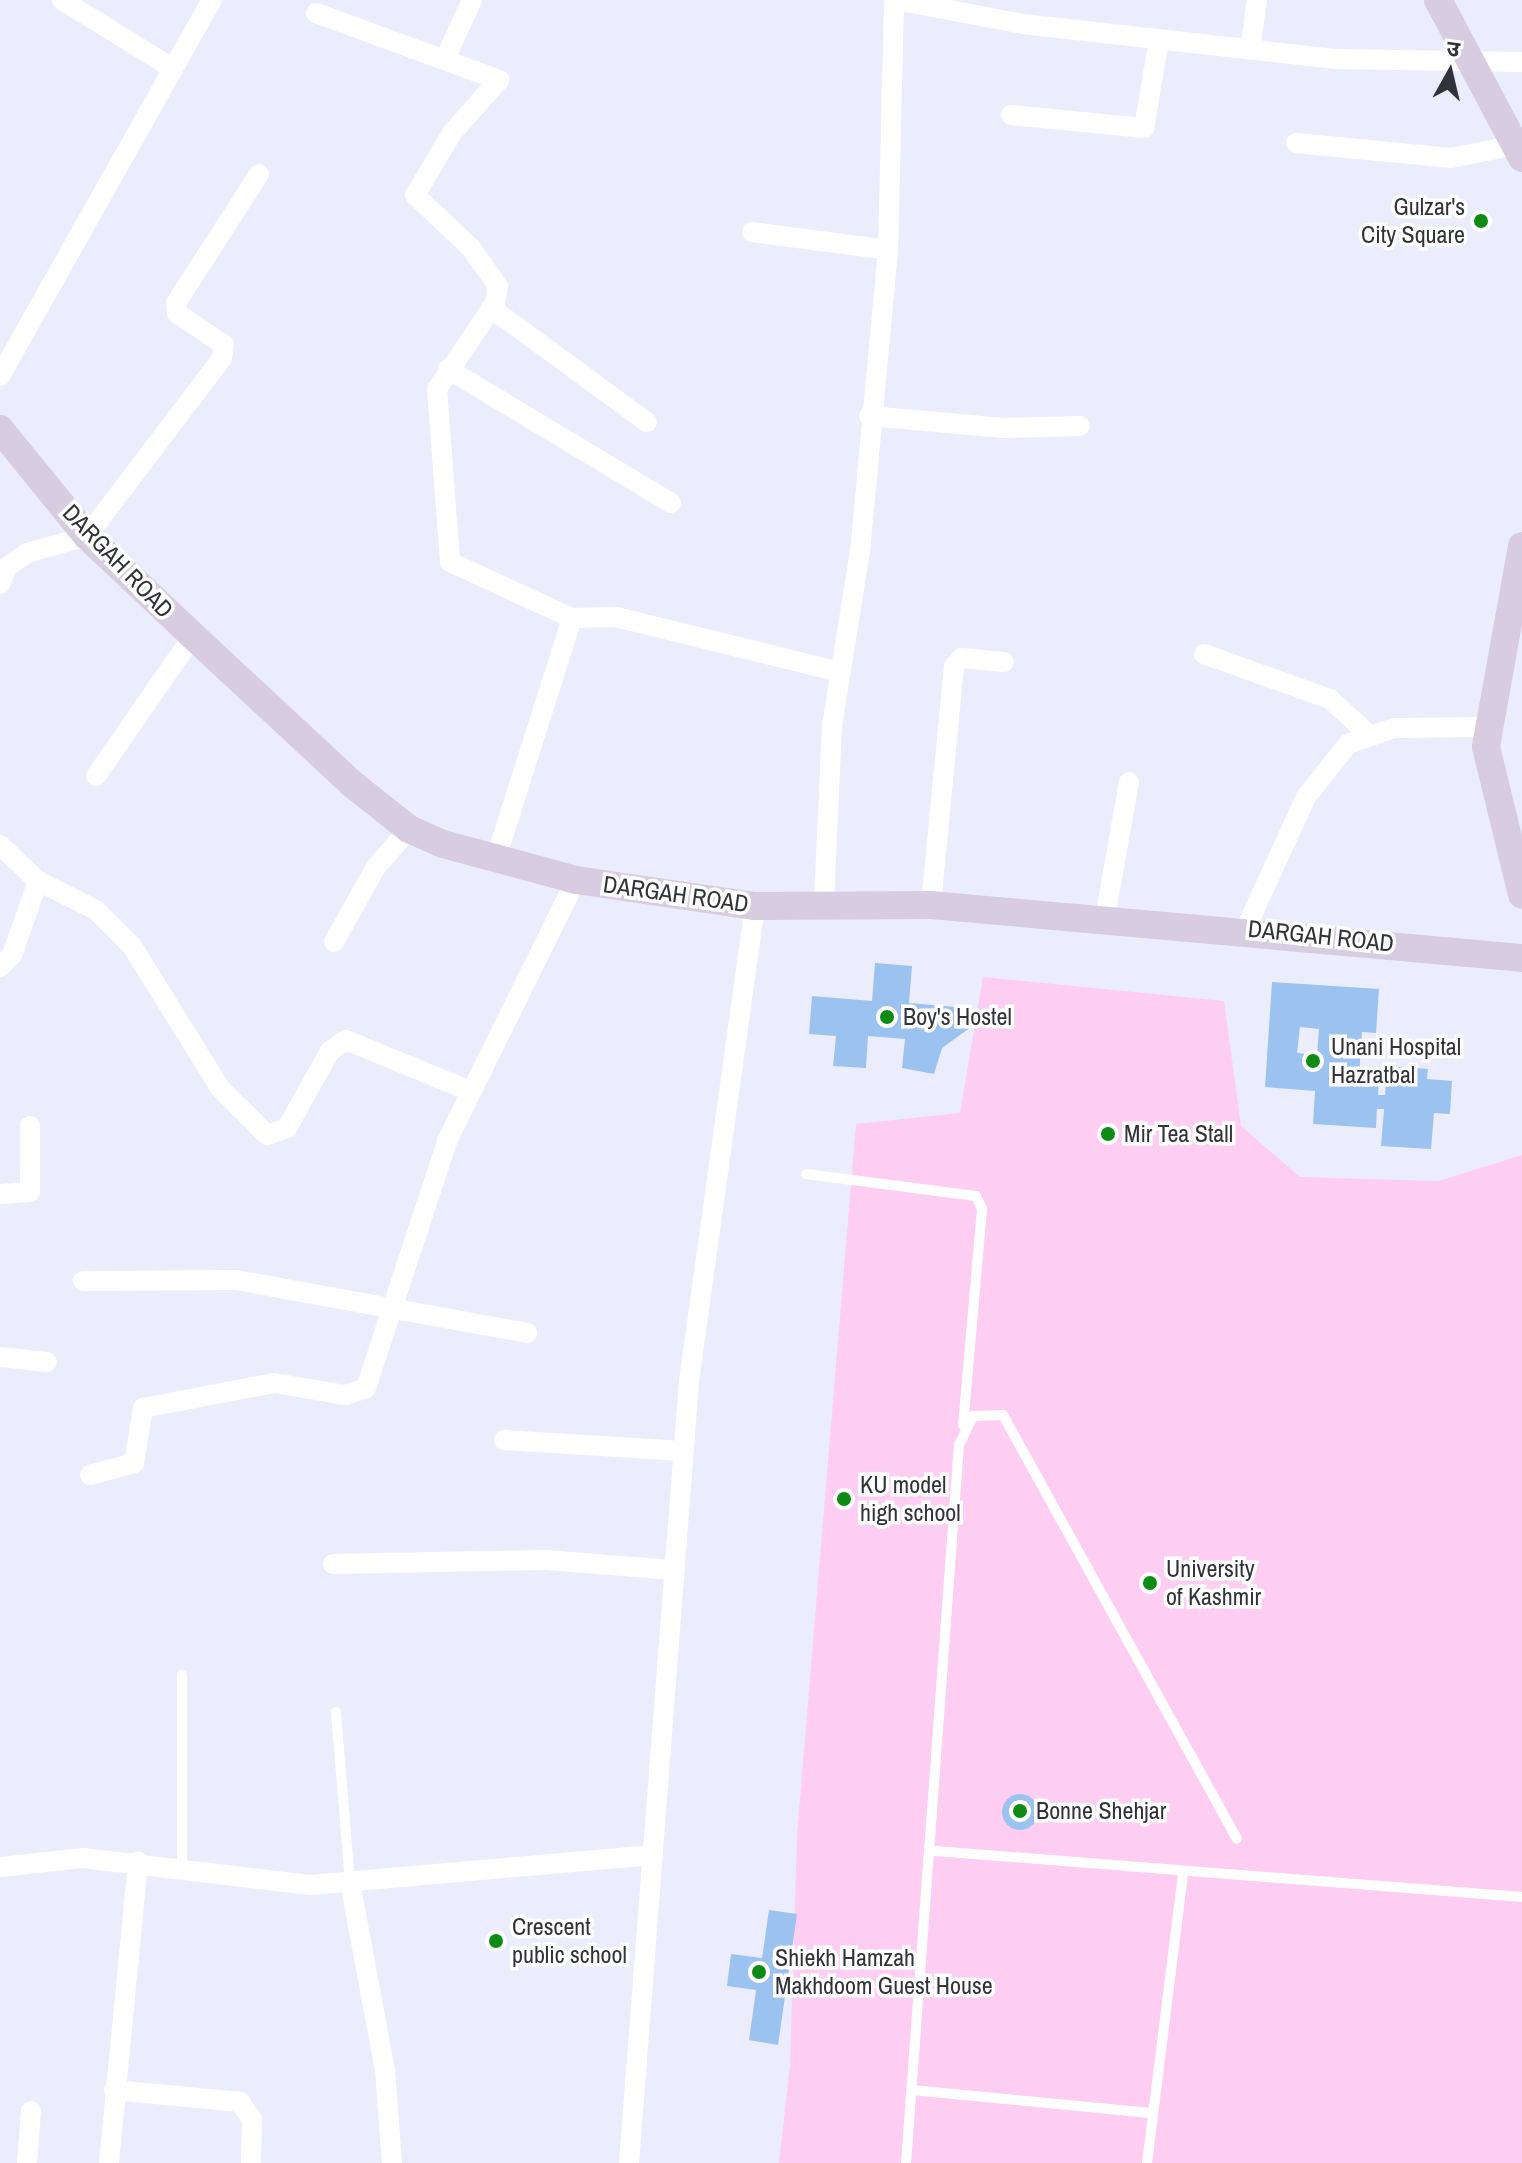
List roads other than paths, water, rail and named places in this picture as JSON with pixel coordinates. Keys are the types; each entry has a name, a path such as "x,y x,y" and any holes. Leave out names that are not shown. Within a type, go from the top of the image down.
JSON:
{"street":[{"path":"62,0 172,68"},
{"path":"0,376 212,0"},
{"path":"446,57 472,0"},
{"path":"824,902 840,672 860,552 869,416 888,250 895,0 1159,39 1250,49 1472,66 1522,62"},
{"path":"1250,49 1257,0"},
{"path":"1296,143 1451,158 1519,152 1438,0"},
{"path":"316,13 446,57 496,77 499,86 452,133 415,195 494,277 491,308 448,369 436,397 450,562 572,618 646,623 840,672"},
{"path":"1011,115 1144,128 1159,39"},
{"path":"0,584 27,553 87,536 222,358 224,345 177,313 176,303 259,174"},
{"path":"752,232 888,250"},
{"path":"491,308 647,422"},
{"path":"448,369 671,503"},
{"path":"869,416 1003,428 1080,426"},
{"name":"DARGAH ROAD","path":"0,429 87,536 193,636 409,829 576,880 755,906 824,902 931,905 1246,928 1522,958"},
{"path":"1522,546 1514,652 1489,727 1488,778 1522,895"},
{"path":"496,858 572,618"},
{"path":"96,776 193,636"},
{"path":"1204,654 1330,699 1367,733"},
{"path":"931,905 954,666 961,658 1004,662"},
{"path":"1246,928 1306,797 1326,767 1367,733 1489,727"},
{"path":"1105,918 1129,782"},
{"path":"334,942 376,867 409,829"},
{"path":"0,845 38,881 96,910 132,946 198,1057 267,1135 287,1128 330,1051 346,1040 470,1091"},
{"path":"90,1475 134,1463 143,1408 274,1383 360,1393 427,1193 470,1091 576,880"},
{"path":"0,967 12,955 38,881"},
{"path":"629,2163 683,1451 705,1234 755,906"},
{"path":"0,1194 30,1192 30,1126"},
{"path":"83,1281 236,1280 390,1311 527,1333"},
{"path":"0,1357 47,1362"},
{"path":"504,1440 683,1451"},
{"path":"333,1564 546,1560 672,1570"},
{"path":"0,1867 83,1858 138,1861 182,1871 267,1883 350,1882 650,1855"},
{"path":"109,2163 138,1861"},
{"path":"350,1882 385,2070 392,2163"},
{"path":"114,2090 240,2102 252,2119 251,2163"},
{"path":"27,2163 31,2111"}],"lane":[{"path":"806,1174 976,1196 982,1209 963,1425 935,1851 906,2163"},
{"path":"963,1425 973,1416 1003,1415 1237,1839"},
{"path":"182,1675 182,1871"},
{"path":"336,1712 350,1882"},
{"path":"935,1851 1522,1897"},
{"path":"1147,2163 1183,1872"},
{"path":"912,2090 1153,2113"}],"place":[{"name":"Gulzar's City Square","path":"1481,221"},
{"name":"Boy's Hostel","path":"887,1017"},
{"name":"Unani Hospital Hazratbal","path":"1313,1061"},
{"name":"Mir Tea Stall","path":"1108,1134"},
{"name":"KU model high school","path":"844,1499"},
{"name":"University of Kashmir","path":"1150,1583"},
{"name":"Bonne Shehjar","path":"1020,1811"},
{"name":"Crescent public school","path":"496,1941"},
{"name":"Shiekh Hamzah Makhdoom Guest House","path":"759,1972"}]}
